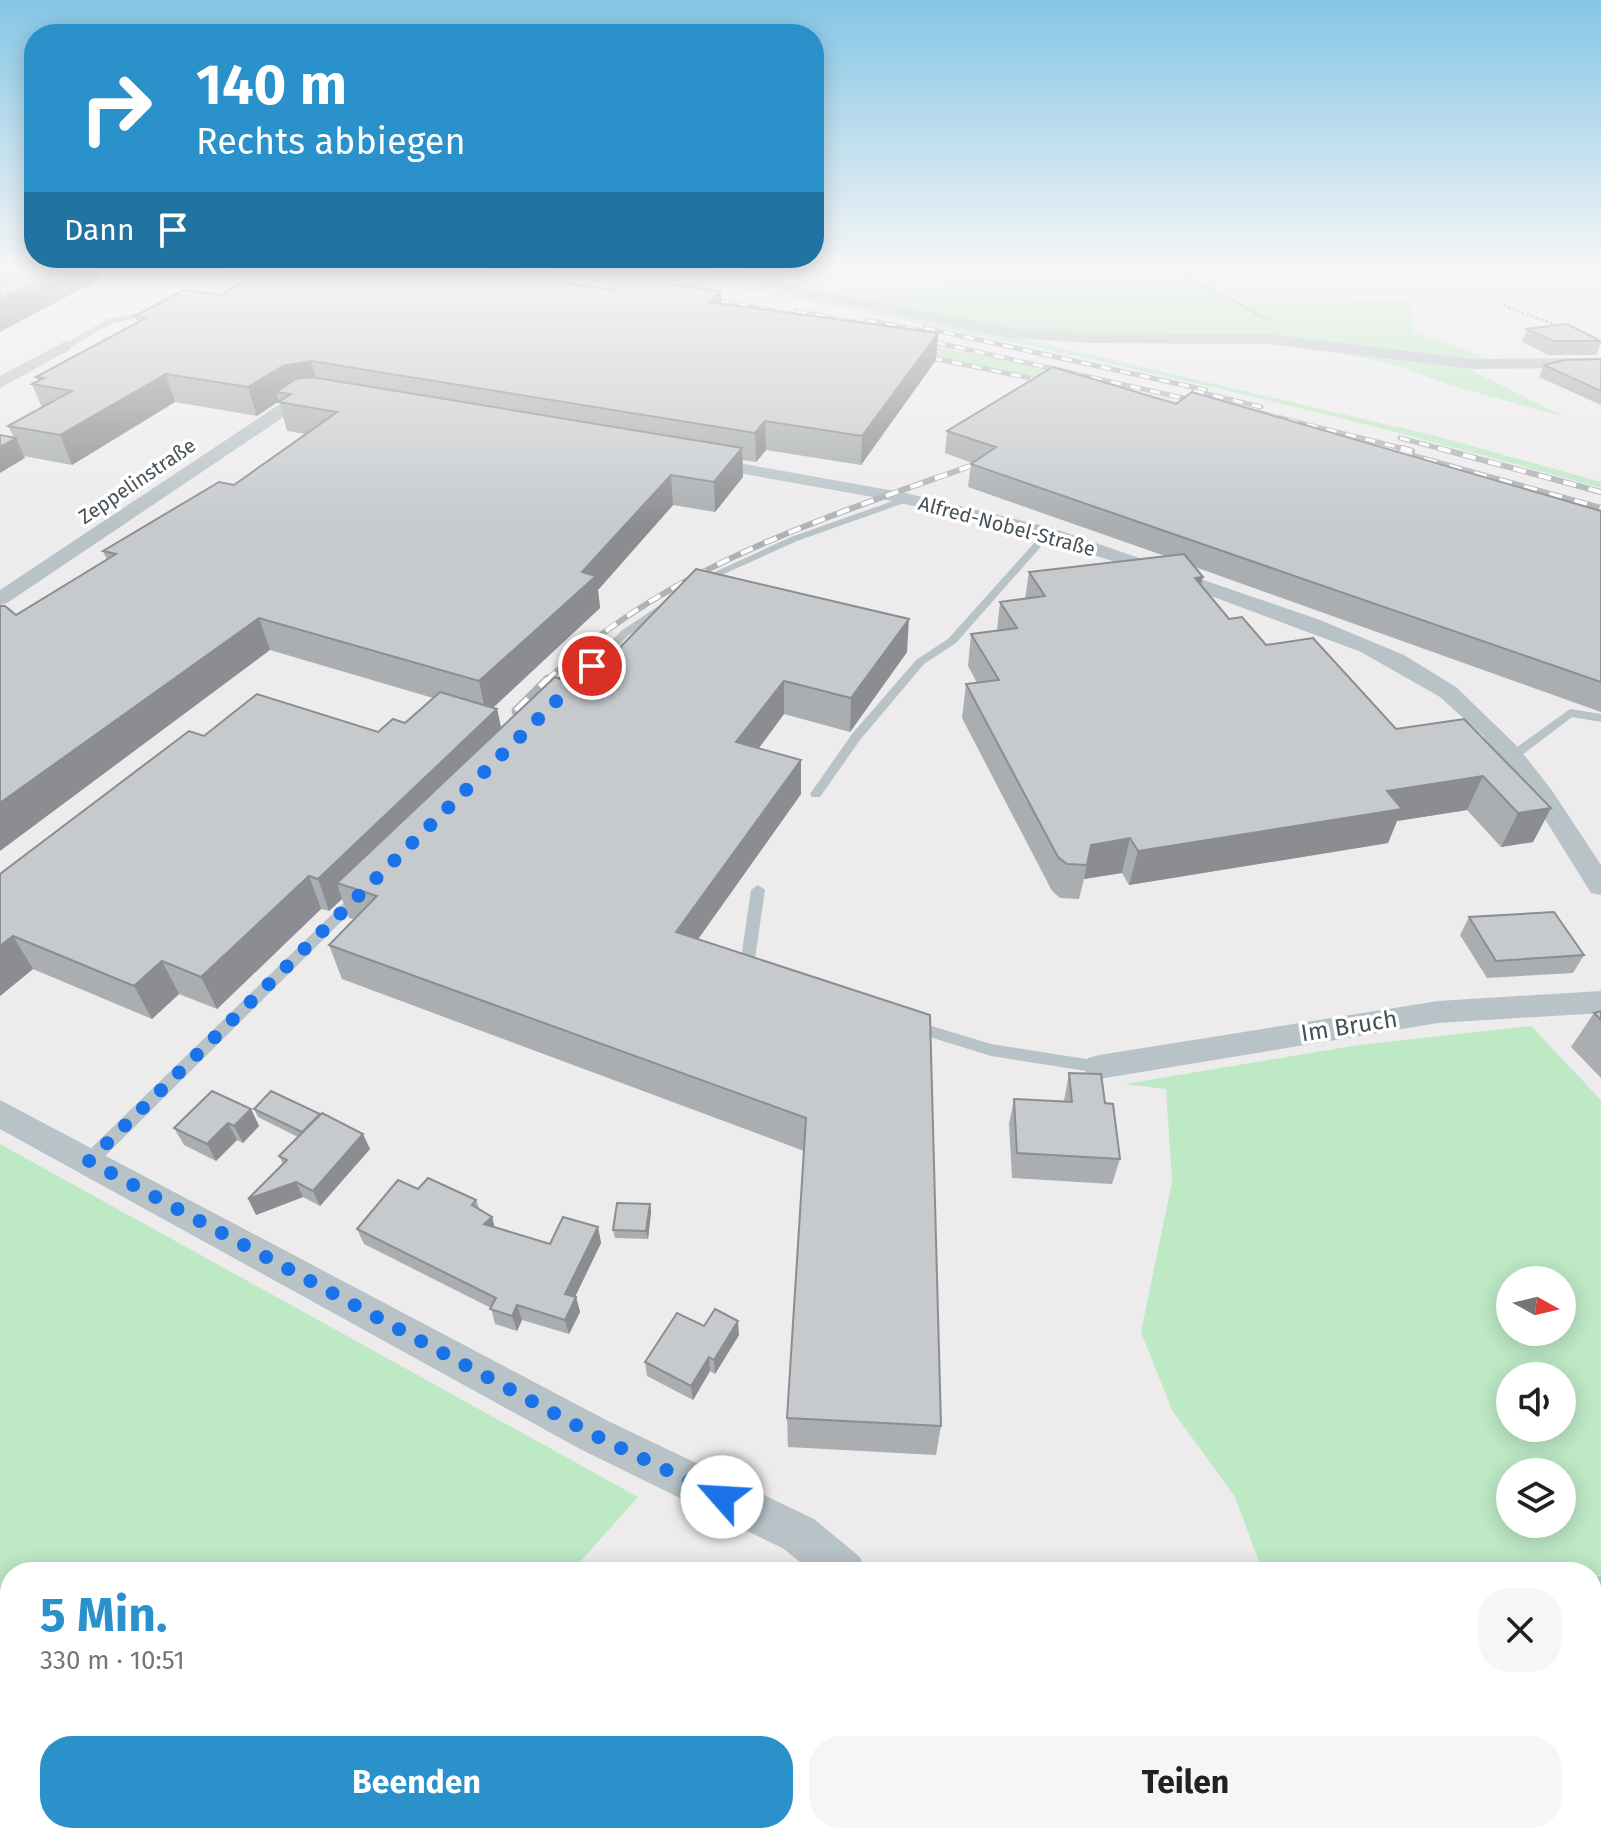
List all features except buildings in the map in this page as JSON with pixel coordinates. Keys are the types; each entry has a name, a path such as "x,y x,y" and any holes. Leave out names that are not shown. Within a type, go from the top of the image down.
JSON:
{"street":[{"path":"0,383 50,355"},
{"path":"1405,355 1473,364 1601,363"},
{"path":"1571,364 1601,378"},
{"name":"Zeppelinstraße","path":"0,599 298,400 319,397 334,400"},
{"name":"Alfred-Nobel-Straße","path":"688,459 907,499 1047,534 1176,576 1361,643 1418,672 1470,710 1514,755 1601,886"},
{"name":"Im Bruch","path":"1099,1067 1438,1012 1601,1002"},
{"path":"0,1113 594,1435 799,1534 833,1562"}],"lane":[{"path":"576,683 625,633 698,582 781,545 907,499"},
{"path":"816,794 856,737 920,662 952,641 1047,534"},
{"path":"1514,755 1570,713 1601,718"},
{"path":"89,1161 372,883"},
{"path":"758,890 745,974 760,979"},
{"path":"890,1019 991,1050 1099,1067"}],"green space":[{"path":"929,355 977,355 1028,365 1330,439"},
{"path":"1070,355 1092,355 1436,436 1601,482 1601,488 1359,423"},
{"path":"1349,355 1478,355 1497,362 1465,367 1565,417 1449,385 1398,366"},
{"path":"1531,1026 1601,1100 1601,1562 1259,1562 1235,1497 1172,1410 1141,1332 1172,1182 1166,1089 1125,1084 1359,1045"},
{"path":"0,1144 638,1497 580,1562 0,1562"}],"railway":[{"path":"918,355 1054,383"},
{"path":"992,355 1205,403"},
{"path":"1047,355 1206,390"},
{"path":"1194,391 1261,407"},
{"path":"1249,410 1401,448"},
{"path":"1400,438 1446,450"},
{"path":"1401,448 1409,450"},
{"path":"1401,448 1412,451"},
{"path":"1438,448 1601,492"},
{"path":"1399,452 1601,508"},
{"path":"546,681 592,641 694,577 803,527 973,465"},
{"path":"516,711 546,681"}],"route":[{"path":"592,666 89,1161 594,1435 722,1497"}]}
